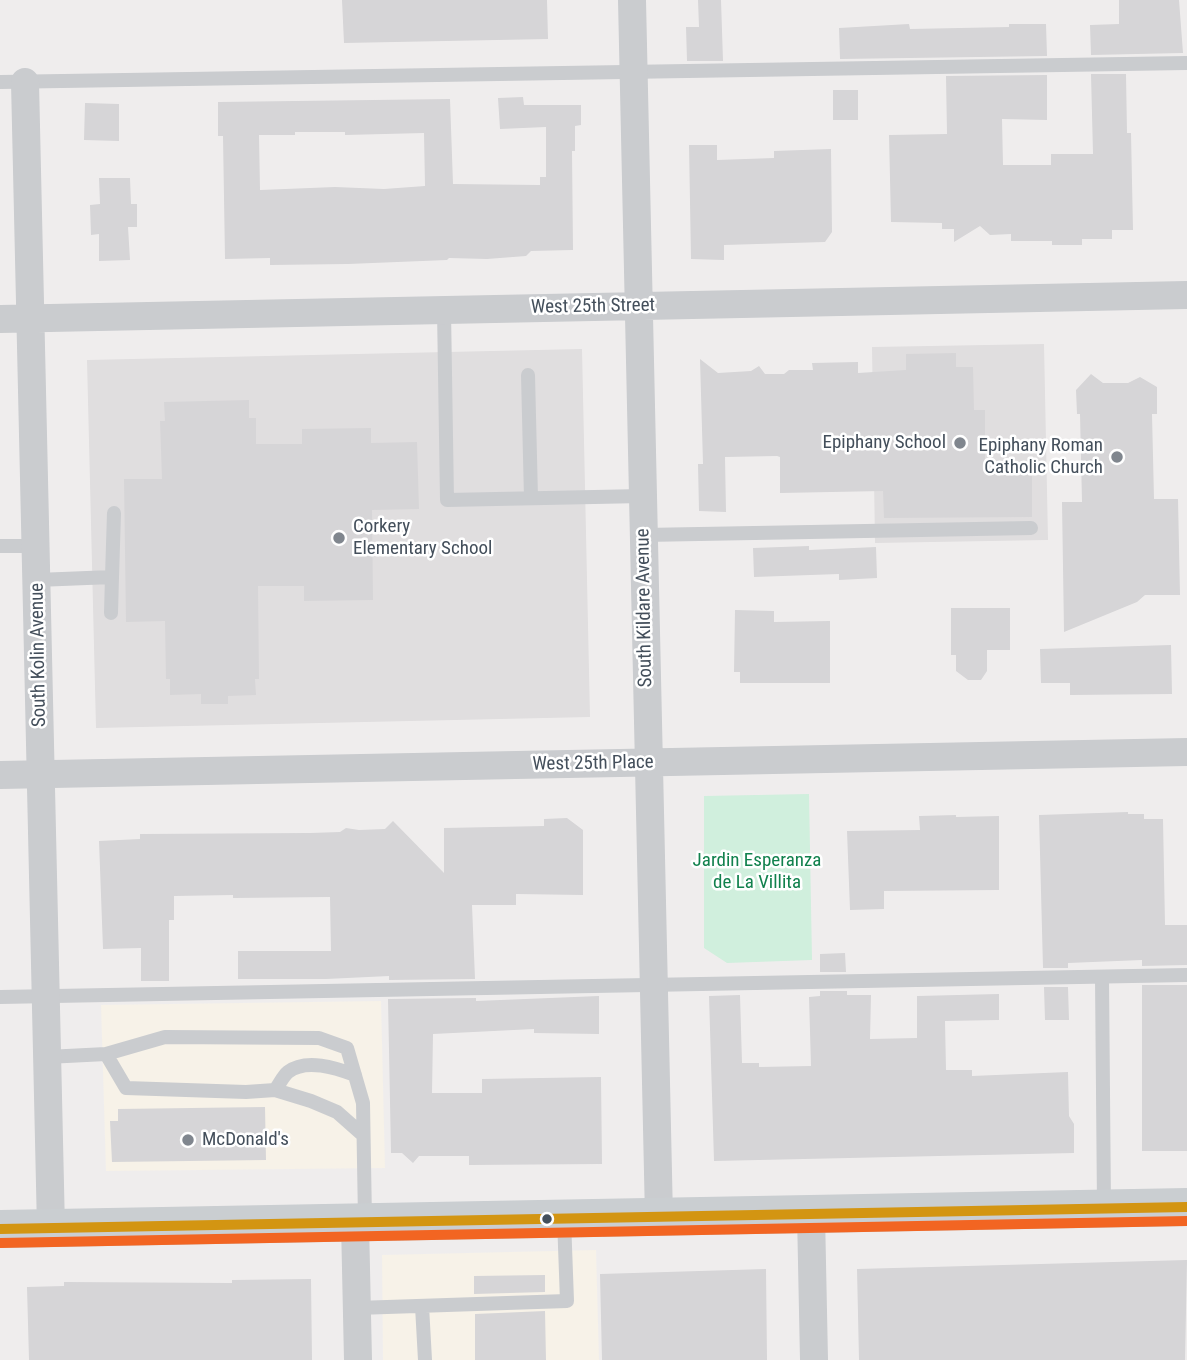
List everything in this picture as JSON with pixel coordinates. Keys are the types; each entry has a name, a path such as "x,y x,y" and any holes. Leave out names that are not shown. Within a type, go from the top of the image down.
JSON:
{"main road":[{"path":"0,1229 1187,1207"}],"street":[{"name":"South Kildare Avenue","path":"632,0 659,1217"},
{"name":"South Kolin Avenue","path":"13,82 31,319 51,1227"},
{"name":"West 25th Street","path":"0,319 1187,295"},
{"name":"West 25th Place","path":"0,775 1187,752"},
{"path":"811,1214 814,1360"},
{"path":"358,1360 360,1222"}],"lane":[{"path":"13,82 1187,63"},
{"path":"444,310 447,500 643,496"},
{"path":"528,375 531,498"},
{"path":"111,614 114,513"},
{"path":"644,535 1031,528"},
{"path":"0,546 36,546"},
{"path":"37,580 112,577"},
{"path":"0,997 1187,975"},
{"path":"1102,977 1104,1208"},
{"path":"47,1057 106,1054 165,1037 319,1038 347,1048 363,1103 360,1222"},
{"path":"106,1054 126,1088 246,1092 275,1090 337,1112 363,1135"},
{"path":"275,1090 289,1071 306,1065 334,1067 355,1075"},
{"path":"357,1308 567,1301 564,1218"},
{"path":"422,1306 425,1360"}],"shaded area":[{"name":"Epiphany School","path":"1044,344 1048,540 875,543 872,347"},
{"name":"Corkery Elementary School","path":"582,349 590,717 96,728 87,360"},
{"path":"381,1001 385,1168 106,1171 101,1005"},
{"path":"596,1250 599,1360 383,1360 382,1255"}],"green space":[{"name":"Jardin Esperanza de La Villita","path":"809,794 812,960 727,963 704,948 704,796"}],"building":[{"path":"342,0 547,0 548,39 344,43"},
{"path":"698,0 721,0 723,61 687,61 686,27 699,27"},
{"path":"1119,0 1179,0 1183,53 1091,55 1090,25 1119,24"},
{"path":"909,24 910,29 1046,24 1047,56 840,59 839,28"},
{"path":"1091,74 1126,74 1127,133 1131,133 1133,230 1112,230 1112,239 1082,239 1082,245 1052,245 1052,241 1011,241 1011,234 990,235 980,226 954,242 954,229 942,229 942,223 891,222 889,135 947,134 946,76 1047,75 1047,120 1002,119 1003,165 1051,165 1051,154 1093,154"},
{"path":"833,90 858,90 858,120 833,120"},
{"path":"523,97 524,105 581,105 581,125 575,126 575,151 572,151 573,250 531,251 526,256 487,259 449,258 348,264 270,265 270,258 225,259 223,136 218,136 218,102 450,99 453,184 540,185 540,177 546,177 546,127 500,129 498,98","holes":["345,132 345,135 424,133 425,186 260,190 259,135"]},
{"path":"85,103 119,104 119,141 84,140"},
{"path":"689,145 717,145 717,160 774,158 774,151 831,149 832,232 825,242 724,245 724,260 691,259"},
{"path":"99,178 130,178 131,204 137,204 137,227 128,227 130,260 99,261 99,234 91,235 90,205 100,204"},
{"path":"956,353 956,367 973,367 974,410 985,410 985,471 1032,471 1032,517 884,518 883,491 780,493 780,457 777,456 725,457 726,512 699,511 698,464 703,464 700,359 718,373 751,371 759,366 765,374 784,374 789,370 813,370 812,363 858,362 858,373 906,370 906,354"},
{"name":"Epiphany Roman Catholic Church","path":"1091,374 1103,383 1128,383 1140,377 1157,387 1157,414 1152,414 1154,499 1178,499 1180,595 1145,595 1137,602 1064,632 1062,502 1082,502 1080,414 1077,414 1076,390"},
{"path":"249,400 249,418 256,418 256,444 302,444 302,429 371,428 371,443 417,442 419,509 372,510 373,600 304,601 304,586 258,586 259,679 255,679 256,695 228,696 228,704 201,704 201,694 170,695 170,679 166,679 165,621 126,622 124,479 162,479 160,421 165,421 164,402"},
{"path":"809,546 809,550 876,547 877,578 839,580 839,574 754,577 753,548"},
{"path":"951,608 1010,608 1010,650 987,650 987,671 981,680 968,680 956,671 956,655 951,655"},
{"path":"735,610 774,611 774,622 830,621 830,683 740,683 740,672 734,672"},
{"path":"1171,645 1172,694 1070,695 1070,683 1041,683 1040,649"},
{"path":"1128,812 1144,814 1144,819 1163,819 1165,925 1187,925 1187,965 1142,966 1142,960 1068,963 1068,968 1043,968 1039,815"},
{"path":"919,816 999,816 999,890 884,891 884,909 850,910 847,831 920,830"},
{"path":"567,818 583,830 583,895 516,894 516,905 472,905 475,979 389,980 389,976 238,979 238,951 331,951 330,897 174,896 174,920 169,920 169,981 141,981 141,948 103,949 99,841 140,839 140,834 310,833 340,832 346,828 385,829 393,821 444,873 444,828 544,826 544,819"},
{"path":"845,953 846,972 820,972 820,954"},
{"path":"1142,985 1187,985 1187,1151 1142,1151"},
{"path":"1044,987 1068,987 1069,1020 1045,1020"},
{"path":"820,991 847,991 847,995 871,995 870,1039 917,1038 917,996 999,994 999,1020 945,1021 946,1070 972,1070 972,1076 1068,1072 1069,1116 1074,1124 1074,1153 714,1161 709,996 740,995 742,1063 759,1063 759,1067 811,1066 809,997 820,996"},
{"path":"599,996 599,1034 534,1033 534,1029 433,1034 432,1093 482,1093 482,1079 601,1077 602,1164 469,1165 469,1156 419,1156 413,1163 402,1153 391,1153 388,999 476,998 476,1001"},
{"name":"McDonald's","path":"265,1107 266,1160 112,1162 110,1121 118,1121 118,1109"},
{"path":"1187,1260 1185,1360 859,1360 857,1269"},
{"path":"766,1269 767,1360 602,1360 600,1274"},
{"path":"545,1275 545,1292 474,1294 474,1276"},
{"path":"311,1279 312,1360 29,1360 27,1287 64,1286 64,1282 232,1283 232,1280"},
{"path":"545,1311 546,1360 475,1360 475,1314"}],"transit line":[{"path":"0,1229 1187,1207"},
{"path":"0,1243 1187,1221"}],"place":[{"name":"Epiphany School","path":"960,443"},
{"name":"Epiphany Roman Catholic Church","path":"1117,457"},
{"name":"Corkery Elementary School","path":"339,538"},
{"name":"McDonald's","path":"188,1140"}]}
